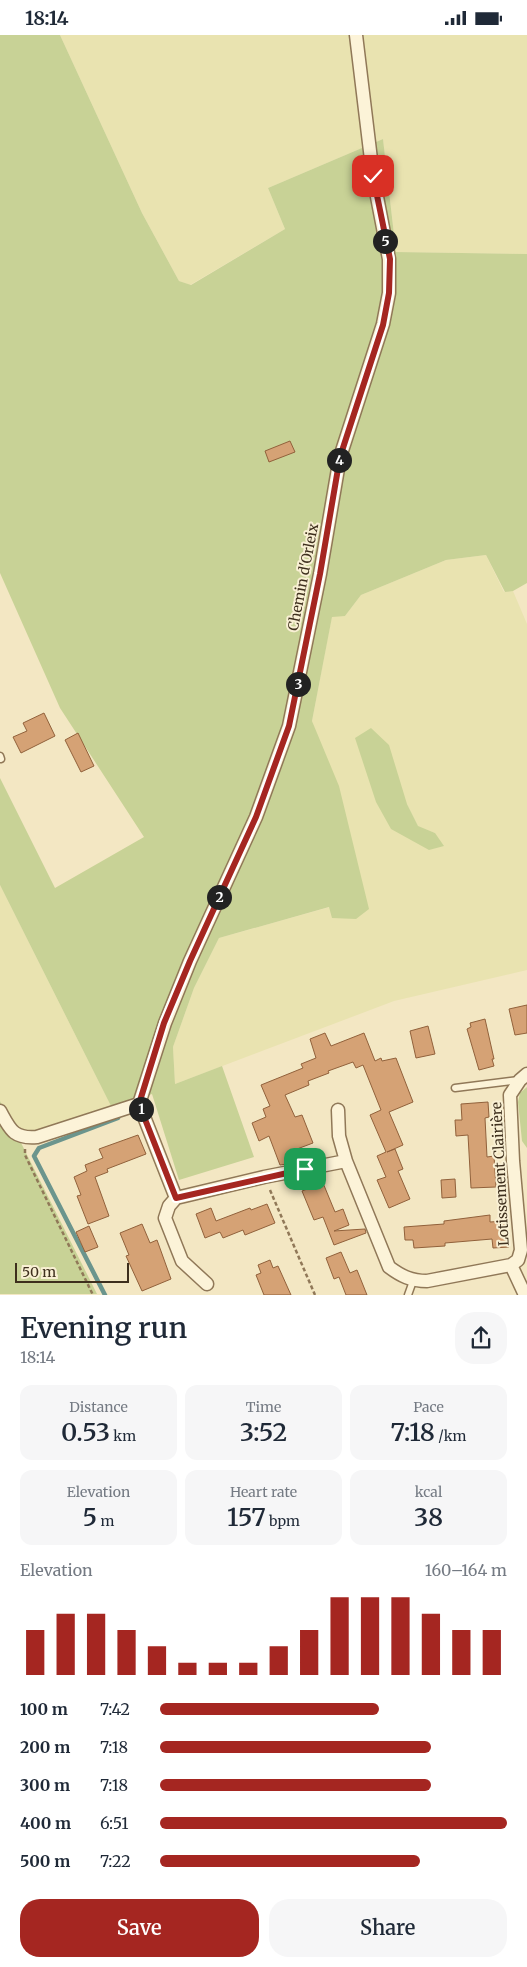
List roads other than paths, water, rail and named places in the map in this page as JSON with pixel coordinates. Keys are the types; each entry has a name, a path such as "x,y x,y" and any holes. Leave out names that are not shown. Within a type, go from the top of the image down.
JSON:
{"street":[{"name":"Chemin d'Orleix","path":"139,1104 164,1023 190,961 256,817 289,726 320,574 340,457 383,325 389,293 390,259 373,176 356,35"},
{"name":"Lotissement Clairière","path":"413,1281 427,1281 511,1265 518,1259 520,1250 510,1095 523,1077"},
{"path":"0,1111 10,1129 24,1138 37,1137 139,1104 176,1198"},
{"path":"338,1110 339,1136 346,1161 389,1267 413,1281"},
{"path":"207,1284 182,1261 164,1218 169,1206 176,1198 264,1177 346,1161"},
{"name":"Lotissement Clairière","path":"511,1265 524,1295"}],"lane":[{"path":"455,1088 523,1077"},
{"path":"408,1295 413,1281"}],"waterway":[{"path":"105,1295 34,1156 39,1148 118,1118"}]}
